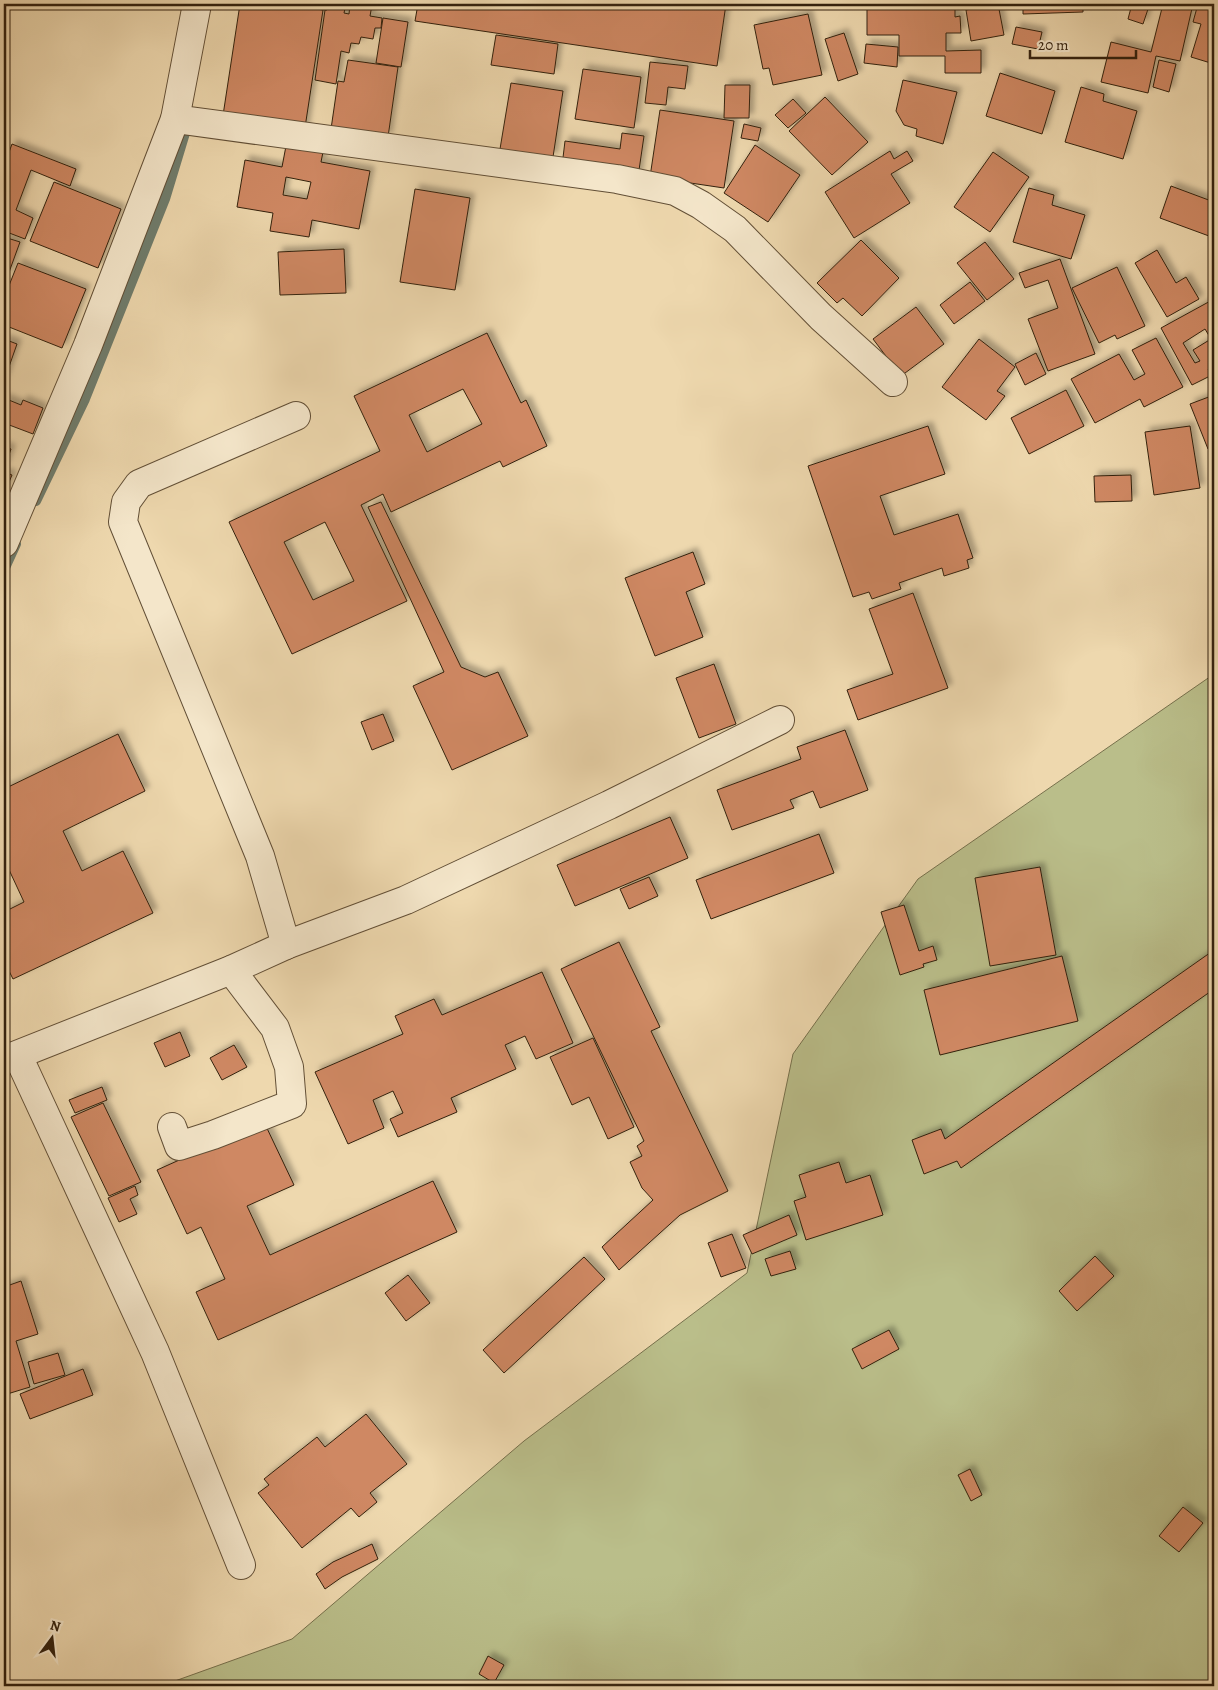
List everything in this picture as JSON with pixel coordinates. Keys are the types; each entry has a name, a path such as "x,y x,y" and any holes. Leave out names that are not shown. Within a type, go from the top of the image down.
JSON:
{"street":[{"path":"4,543 88,345 175,119 197,4"},
{"path":"175,119 617,179 675,191 702,205 735,229 821,317 893,382"},
{"path":"286,945 260,856 123,522 126,502 139,484 296,416"},
{"path":"241,1565 155,1352 11,1058 231,970 286,945 406,900 609,805 780,720"},
{"path":"172,1127 179,1146 213,1135 292,1104 289,1067 275,1028 231,970"}],"green space":[{"path":"1214,674 1214,1686 161,1686 292,1639 524,1441 747,1273 793,1054 918,879"}],"building":[{"path":"240,4 279,4 323,10 304,134 222,122"},
{"path":"328,4 346,4 344,13 349,14 350,4 372,5 370,16 382,18 381,28 375,28 373,39 361,37 359,44 351,43 349,53 341,51 336,84 315,80 325,10 327,10"},
{"path":"418,4 726,4 717,66 415,21"},
{"path":"867,4 931,4 931,7 955,6 955,17 960,16 961,33 946,33 946,51 981,50 981,73 945,73 945,56 899,56 899,35 867,35"},
{"path":"998,4 1004,35 971,41 966,10"},
{"path":"1023,4 1083,4 1083,12 1023,14"},
{"path":"1132,4 1149,6 1143,24 1128,19"},
{"path":"1163,4 1193,4 1180,61 1156,56 1148,93 1101,82 1111,42 1151,52"},
{"path":"1198,4 1214,6 1214,64 1191,57 1201,24 1193,22"},
{"path":"808,14 822,75 773,85 769,68 763,69 754,25"},
{"path":"383,18 408,22 401,67 376,63"},
{"path":"1016,27 1042,32 1038,49 1012,44"},
{"path":"844,33 858,74 838,81 825,39"},
{"path":"496,35 558,44 554,74 491,65"},
{"path":"866,44 898,47 897,67 864,63"},
{"path":"348,60 398,67 388,137 331,129 338,81 344,82"},
{"path":"1159,60 1176,64 1169,92 1153,87"},
{"path":"650,62 688,66 685,89 668,87 666,105 645,103"},
{"path":"583,69 641,77 634,128 575,119"},
{"path":"1000,73 1055,91 1042,134 986,116"},
{"path":"903,80 957,92 943,144 916,136 917,129 904,125 896,111"},
{"path":"511,83 563,91 553,157 500,149"},
{"path":"725,85 750,85 749,118 724,118"},
{"path":"1081,87 1104,94 1103,101 1137,111 1123,159 1065,142"},
{"path":"825,97 868,142 832,175 789,131"},
{"path":"793,99 806,113 788,128 775,115"},
{"path":"660,110 734,121 724,188 650,177"},
{"path":"744,124 761,128 758,141 741,138"},
{"path":"622,133 644,136 638,177 562,166 565,141 620,149"},
{"path":"12,144 76,169 70,186 31,170 16,210 33,218 25,239 4,231 4,166"},
{"path":"755,145 800,175 768,222 724,193"},
{"path":"286,146 323,152 321,162 370,171 359,229 312,220 309,237 270,231 273,213 237,207 245,160 282,167","holes":["286,177 311,182 307,199 283,195"]},
{"path":"890,151 894,159 907,151 913,161 891,174 910,203 854,238 825,192"},
{"path":"993,152 1029,177 990,232 954,207"},
{"path":"54,182 121,209 98,268 30,241"},
{"path":"1171,186 1214,202 1214,220 1209,236 1160,218"},
{"path":"1029,188 1054,195 1052,205 1085,215 1071,259 1013,242"},
{"path":"415,189 470,198 455,290 400,282"},
{"path":"4,237 20,242 8,275 4,274"},
{"path":"861,240 899,278 862,316 843,298 837,303 817,283"},
{"path":"985,242 1014,279 987,300 957,263"},
{"path":"344,249 346,293 280,295 278,252"},
{"path":"1157,250 1176,283 1186,277 1199,299 1167,317 1135,263"},
{"path":"1060,259 1095,354 1048,371 1028,319 1058,308 1048,280 1025,288 1019,273"},
{"path":"18,263 86,289 62,348 4,325 4,298"},
{"path":"1117,267 1145,326 1117,339 1115,335 1099,343 1072,288"},
{"path":"970,282 985,301 954,324 940,305"},
{"path":"1214,299 1214,365 1208,369 1212,375 1192,385 1161,328","holes":["1205,329 1211,339 1193,350 1200,361 1195,363 1183,343"]},
{"path":"916,307 944,344 901,376 873,339"},
{"path":"487,333 521,403 526,400 547,446 503,467 500,461 391,512 383,494 361,505 407,601 292,654 229,522 380,451 354,396","holes":["463,389 482,424 427,452 409,415","325,522 354,581 313,600 284,542"]},
{"path":"1156,338 1183,387 1144,407 1140,399 1095,423 1071,379 1119,354 1134,380 1145,374 1132,350"},
{"path":"4,339 17,344 4,381"},
{"path":"979,339 1015,367 997,391 1005,396 986,420 942,387"},
{"path":"1036,353 1046,374 1025,385 1015,364"},
{"path":"1066,390 1084,426 1029,454 1011,418"},
{"path":"1214,395 1214,447 1208,449 1190,404"},
{"path":"4,398 21,405 23,400 43,408 33,434 4,423"},
{"path":"928,426 945,474 880,496 894,535 958,514 973,558 967,560 969,568 944,576 942,568 899,583 901,589 872,599 869,592 853,597 808,466"},
{"path":"1190,426 1200,488 1154,495 1145,432"},
{"path":"4,446 11,449 4,469"},
{"path":"4,472 12,475 4,494"},
{"path":"1131,475 1132,501 1095,502 1094,476"},
{"path":"381,502 461,667 485,677 498,672 528,736 452,770 413,686 444,672 368,507"},
{"path":"693,552 705,584 686,592 703,637 655,656 625,578"},
{"path":"913,593 948,688 858,720 847,690 893,674 869,609"},
{"path":"714,664 736,724 699,738 676,678"},
{"path":"383,714 394,741 372,750 361,722"},
{"path":"845,730 868,790 820,808 813,791 790,800 794,808 732,830 717,790 801,759 797,747"},
{"path":"118,734 145,791 63,831 82,871 123,851 153,913 13,979 4,961 4,912 24,902 4,859 4,789"},
{"path":"670,817 688,858 575,906 557,865"},
{"path":"819,834 834,873 711,919 696,880"},
{"path":"1040,867 1056,955 990,966 975,878"},
{"path":"649,877 658,896 629,909 620,889"},
{"path":"904,905 919,951 933,946 937,960 923,964 924,967 900,975 881,912"},
{"path":"619,942 660,1027 651,1031 728,1191 680,1215 619,1270 602,1247 653,1200 642,1188 630,1162 642,1156 637,1146 644,1141 561,969"},
{"path":"1214,950 1214,989 961,1168 957,1161 924,1174 912,1140 941,1129 945,1139"},
{"path":"1062,956 1078,1021 940,1055 924,990"},
{"path":"542,972 573,1043 536,1059 525,1036 505,1045 516,1069 451,1098 457,1112 398,1137 390,1119 403,1113 393,1091 373,1100 384,1128 348,1144 315,1072 403,1034 395,1016 434,999 442,1015"},
{"path":"180,1032 190,1056 165,1067 154,1043"},
{"path":"593,1038 634,1127 608,1139 589,1097 572,1105 550,1057"},
{"path":"234,1045 247,1067 222,1080 210,1058"},
{"path":"102,1087 107,1100 75,1113 69,1100"},
{"path":"103,1103 141,1182 109,1196 71,1117"},
{"path":"264,1122 294,1185 247,1206 270,1255 433,1181 457,1232 218,1340 196,1292 225,1279 201,1227 187,1234 157,1170"},
{"path":"839,1162 846,1183 870,1175 883,1215 806,1240 794,1201 806,1197 799,1175"},
{"path":"135,1186 138,1195 130,1199 137,1214 119,1222 108,1198"},
{"path":"789,1215 797,1235 752,1254 743,1235"},
{"path":"732,1234 746,1268 721,1277 708,1243"},
{"path":"790,1251 796,1269 771,1276 765,1259"},
{"path":"1095,1256 1114,1276 1077,1311 1059,1291"},
{"path":"584,1257 605,1279 504,1373 483,1350"},
{"path":"408,1275 430,1303 406,1321 385,1293"},
{"path":"21,1281 38,1334 16,1341 30,1387 4,1395 4,1287"},
{"path":"889,1330 899,1349 862,1369 852,1349"},
{"path":"58,1353 65,1375 34,1384 28,1362"},
{"path":"83,1369 93,1395 30,1419 20,1394"},
{"path":"366,1414 407,1464 370,1493 377,1502 359,1517 351,1508 302,1548 258,1493 269,1485 264,1479 317,1437 325,1447"},
{"path":"970,1469 982,1495 971,1501 958,1475"},
{"path":"1183,1507 1203,1523 1179,1552 1159,1536"},
{"path":"372,1544 378,1559 342,1577 325,1589 316,1574 333,1562"},
{"path":"488,1656 504,1665 494,1683 479,1674"}],"waterway":[{"path":"36,501 85,399 165,199 185,133 185,123"},
{"path":"4,570 16,544"}]}
